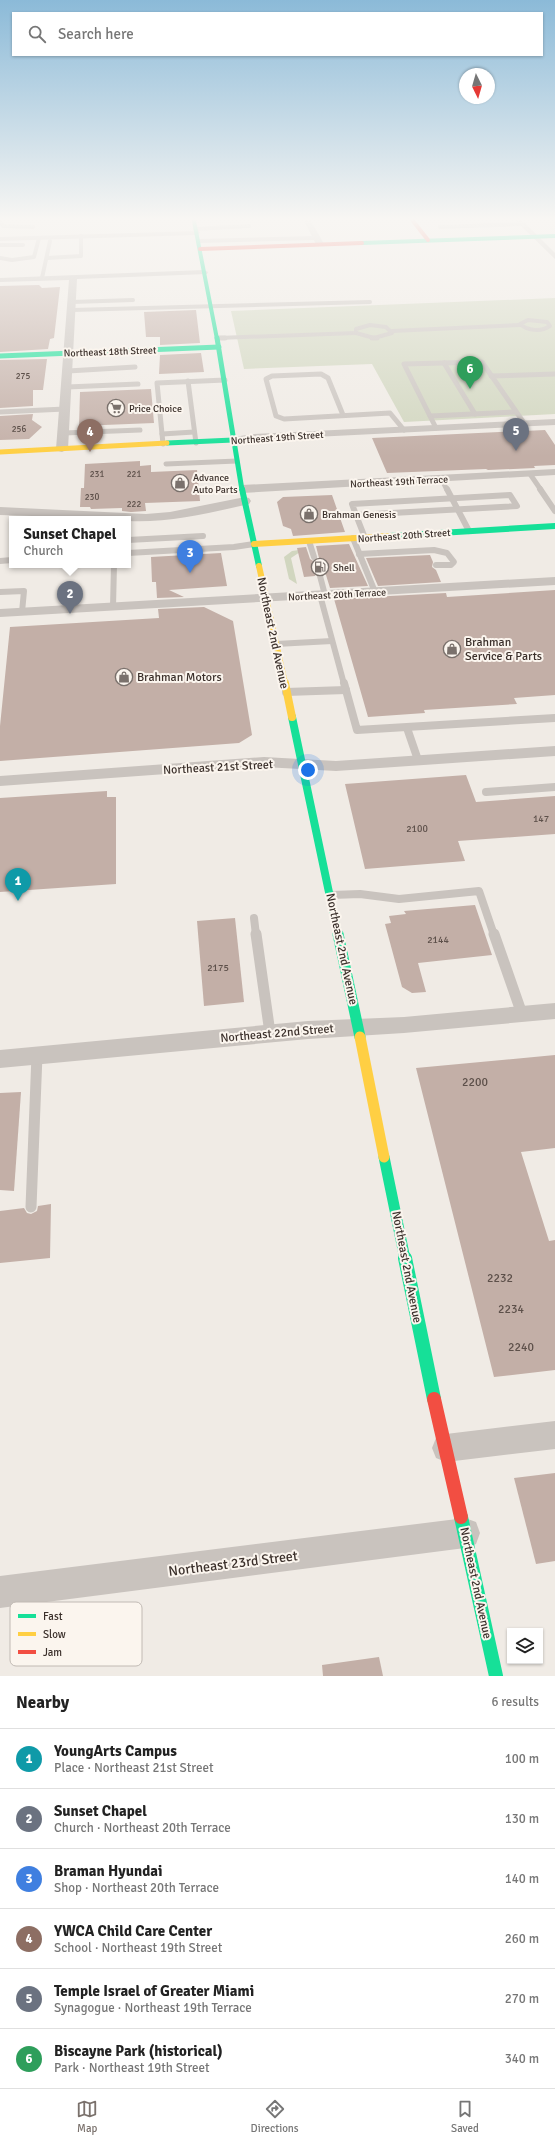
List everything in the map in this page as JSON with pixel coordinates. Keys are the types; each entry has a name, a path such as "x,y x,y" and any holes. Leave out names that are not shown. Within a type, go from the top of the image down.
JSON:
{"main road":[{"name":"Northeast 2nd Avenue","path":"210,299 219,342 233,440 243,495 331,895 422,1344 496,1676"},
{"name":"Northeast 18th Street","path":"0,356 70,350 219,342"},
{"name":"Northeast 18th Street","path":"0,349 70,350"},
{"name":"Northeast 19th Street","path":"0,452 233,440"},
{"name":"Northeast 20th Street","path":"254,544 555,526"}],"street":[{"path":"62,449 70,350 72,299"},
{"name":"Northeast 19th Street","path":"233,440 260,437 555,422"},
{"name":"Northeast 19th Terrace","path":"243,495 441,478 555,472"},
{"path":"131,518 170,516 243,495"},
{"path":"0,511 85,516"},
{"name":"Northeast 20th Terrace","path":"0,613 555,581"},
{"name":"Northeast 21st Street","path":"0,781 264,762 336,766 555,751"},
{"name":"Northeast 22nd Street","path":"0,1059 270,1034 404,1025 555,1011"},
{"path":"446,1448 555,1435"},
{"name":"Northeast 23rd Street","path":"0,1592 465,1533"}],"lane":[{"path":"72,306 133,300"},
{"path":"72,306 211,305 232,307 370,302"},
{"path":"520,325 521,322 528,320 543,321 549,324 555,324"},
{"path":"219,342 356,332 362,336 374,338 385,336 392,331 520,325 530,329 539,330 547,328 549,324"},
{"path":"356,332 356,329 370,325 386,327 392,331"},
{"path":"436,428 404,364 482,362 524,423"},
{"path":"444,363 475,414"},
{"path":"68,371 135,368"},
{"path":"343,415 328,378 321,374 272,376 266,379 276,416 284,419 390,413 404,430"},
{"path":"491,376 555,374"},
{"path":"163,444 157,383 225,380"},
{"path":"188,381 196,443"},
{"path":"67,387 138,384"},
{"path":"0,412 65,409"},
{"path":"430,416 516,412"},
{"path":"64,433 140,430"},
{"path":"162,434 194,432"},
{"path":"166,464 238,461"},
{"path":"530,474 555,511"},
{"path":"441,478 469,531"},
{"path":"356,516 518,506 510,495 352,504 356,516 365,538"},
{"path":"131,540 203,536"},
{"path":"352,538 375,592"},
{"path":"309,541 314,556"},
{"path":"131,553 234,547 254,544"},
{"path":"359,554 434,550 448,553 454,562 450,565 436,565"},
{"path":"113,607 114,568"},
{"path":"365,569 374,569"},
{"path":"320,576 322,595 332,641 357,730 555,718"},
{"path":"0,592 24,591 22,612"},
{"path":"276,644 332,641"},
{"path":"286,692 346,690"},
{"path":"407,728 418,760"},
{"path":"486,792 555,787"},
{"path":"331,895 360,894 399,899 479,891 522,1014"},
{"path":"254,918 270,1034"},
{"path":"31,1207 38,1056"}],"green space":[{"path":"555,299 555,414 404,422 372,364 244,369 231,311"},
{"path":"299,550 300,552 291,558 297,584 289,579 284,557 292,551"}],"building":[{"path":"0,299 59,299 54,338 50,339 48,349 0,352"},
{"path":"196,310 200,343 160,345 160,337 146,337 144,312"},
{"path":"201,353 204,372 159,374 160,355"},
{"path":"47,359 43,390 33,390 33,406 0,408 0,360"},
{"name":"Price Choice","path":"151,389 154,423 79,426 80,392"},
{"path":"33,414 32,420 42,427 29,439 0,440 0,416"},
{"path":"545,430 555,445 555,465 534,466 535,468 387,473 372,438"},
{"path":"140,461 140,466 151,465 151,472 197,470 200,501 145,503 146,511 131,512 122,511 122,508 91,509 90,507 80,507 81,488 84,488 85,464"},
{"name":"Brahman Genesis","path":"332,495 345,532 293,536 291,529 283,526 277,502 283,497"},
{"path":"349,544 368,586 330,588 326,575 322,572 317,572 315,576 304,577 297,548 306,547 310,559 315,562 319,558 316,546"},
{"path":"221,553 227,586 169,590 184,597 157,598 156,582 152,582 151,557"},
{"path":"430,555 433,562 432,567 436,570 441,582 378,586 366,558"},
{"name":"Brahman Service & Parts","path":"555,590 555,695 514,698 517,704 424,710 425,713 368,717 334,599 446,593 447,597"},
{"name":"Brahman Motors","path":"204,607 233,621 252,735 239,743 0,761 0,726 10,627 159,618 158,609"},
{"path":"466,775 476,802 555,796 555,834 458,841 465,861 365,869 345,784"},
{"path":"107,791 107,797 116,797 116,884 0,892 0,798"},
{"path":"475,905 492,955 418,963 426,992 412,993 402,987 385,924 391,923 389,916 406,914 404,911"},
{"path":"235,918 244,1002 204,1006 197,921"},
{"path":"555,1055 555,1148 521,1152 549,1241 555,1240 555,1370 494,1377 416,1068"},
{"path":"21,1092 14,1191 0,1190 0,1093"},
{"path":"51,1204 50,1258 0,1263 0,1211 24,1208 27,1213 31,1214 37,1211 38,1206"},
{"path":"555,1473 555,1561 536,1564 514,1478"},
{"path":"379,1657 383,1676 323,1676 322,1665"}],"traffic: fast":[{"path":"210,299 219,347 242,489 259,566"},
{"path":"0,356 219,347"},
{"path":"167,443 233,440"},
{"path":"390,536 555,526"},
{"path":"292,717 360,1037"},
{"path":"384,1157 434,1399"},
{"path":"461,1517 496,1676"}],"traffic: slow":[{"path":"0,452 167,443"},
{"path":"254,544 390,536"},
{"path":"259,566 292,717"},
{"path":"360,1037 384,1157"}],"traffic: jam":[{"path":"434,1399 461,1517"}],"place":[{"name":"Biscayne Park (historical)","path":"470,389"},
{"name":"Price Choice","path":"116,408"},
{"name":"Temple Israel of Greater Miami","path":"516,451"},
{"name":"YWCA Child Care Center","path":"90,452"},
{"name":"Advance Auto Parts","path":"180,483"},
{"name":"Brahman Genesis","path":"309,514"},
{"name":"Shell","path":"320,567"},
{"name":"Braman Hyundai","path":"190,573"},
{"name":"Sunset Chapel","path":"70,614"},
{"name":"Brahman Service & Parts","path":"452,649"},
{"name":"Brahman Motors","path":"124,677"},
{"name":"YoungArts Campus","path":"18,901"}]}
